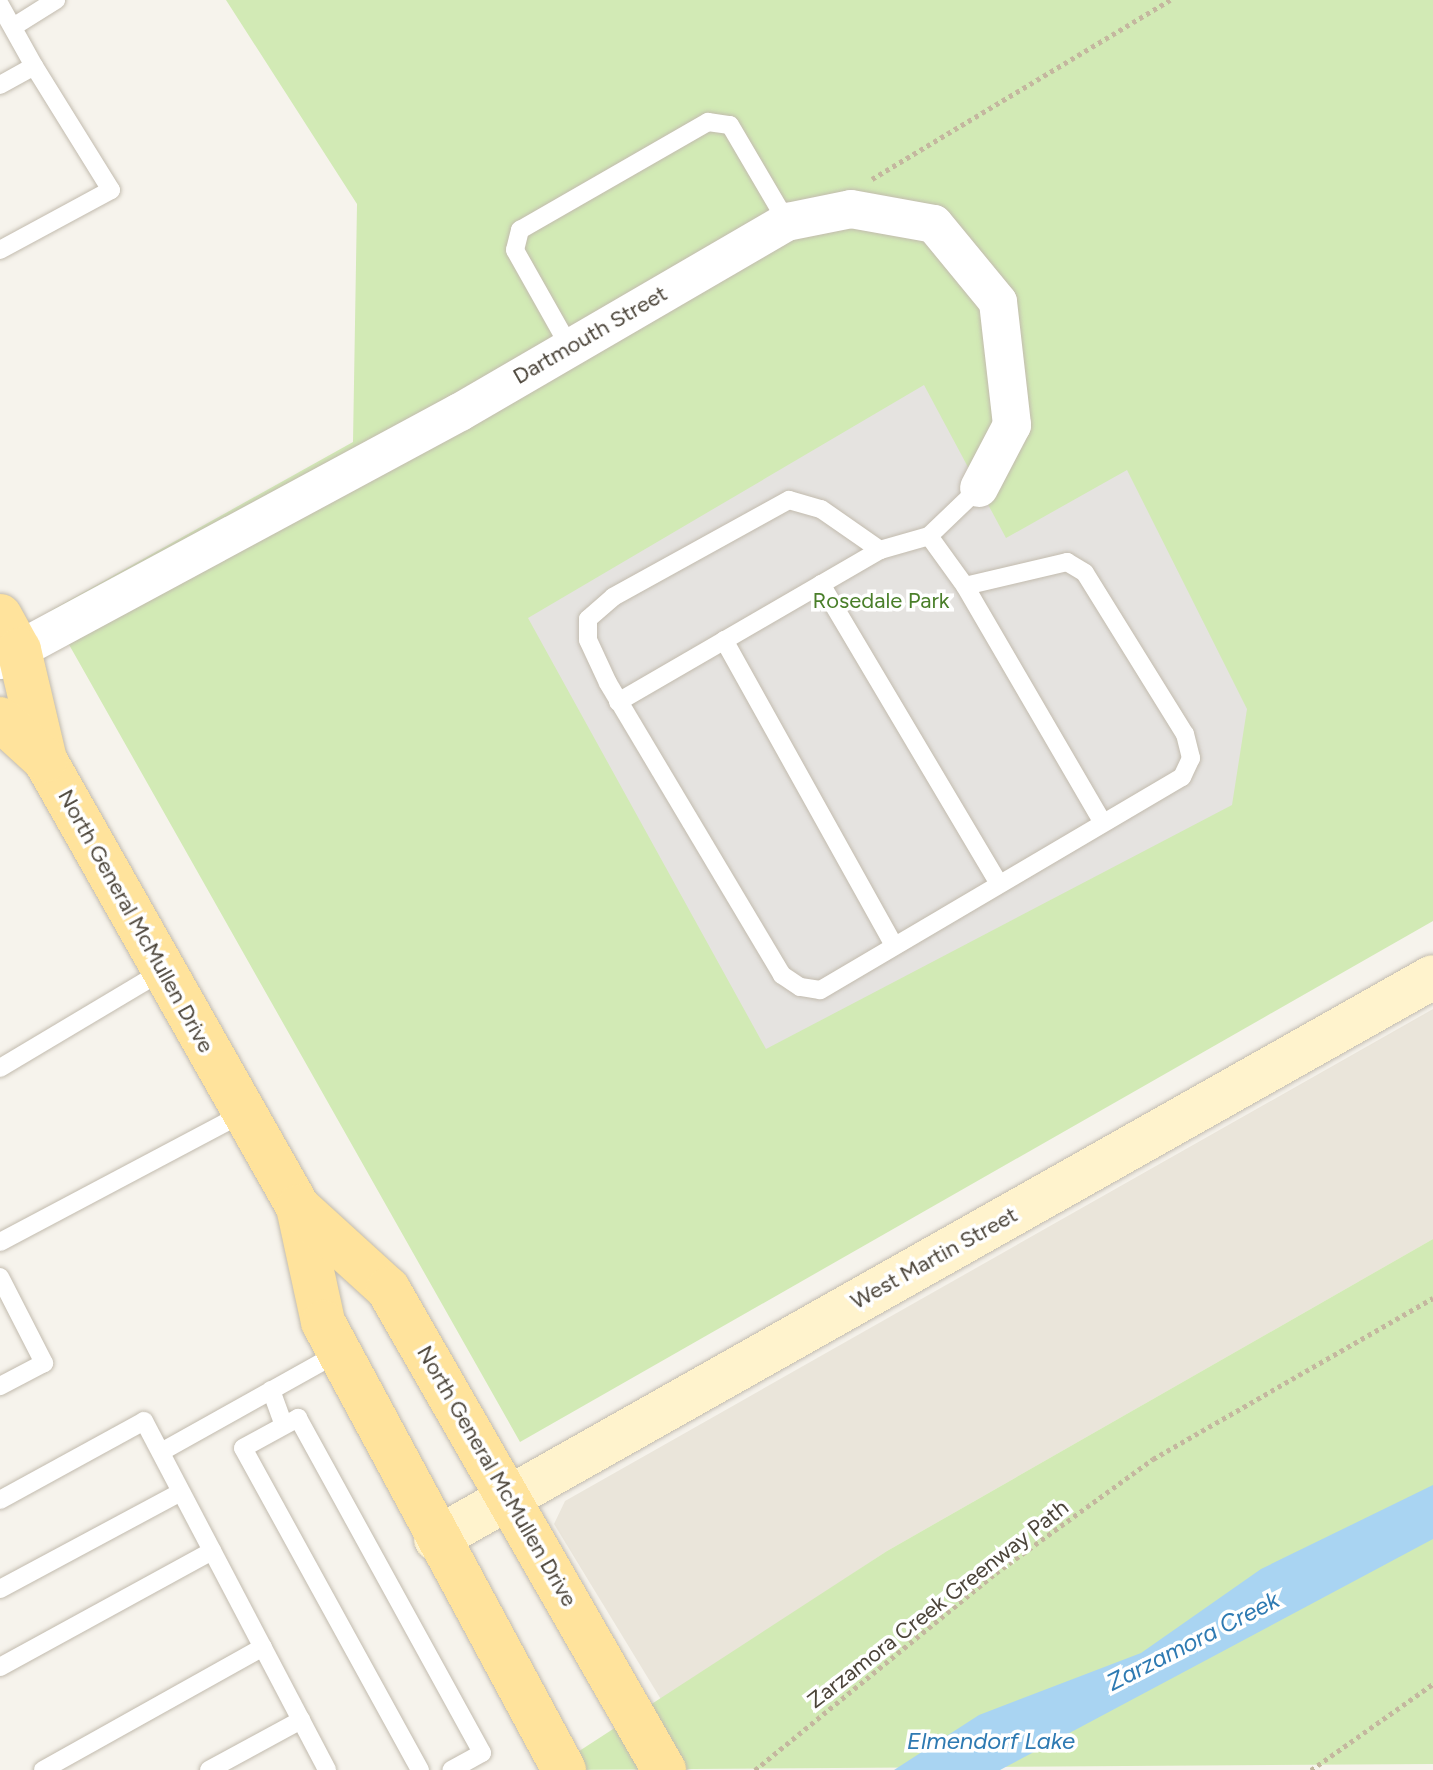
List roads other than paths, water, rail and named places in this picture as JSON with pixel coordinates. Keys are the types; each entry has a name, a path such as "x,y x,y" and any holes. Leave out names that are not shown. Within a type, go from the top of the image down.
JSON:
{"main road":[{"name":"North General McMullen Drive","path":"6,642 45,760 298,1207 323,1322 436,1539 564,1770"},
{"name":"North General McMullen Drive","path":"0,719 45,760"},
{"name":"North General McMullen Drive","path":"298,1207 388,1289 511,1497 664,1770"}],"street":[{"name":"Dartmouth Street","path":"6,642 569,346 787,222 851,209 934,224 998,302 1012,425 979,488"},
{"name":"West Martin Street","path":"436,1539 1433,977"}],"lane":[{"path":"13,27 56,0"},
{"path":"0,5 111,190 0,250"},
{"path":"0,85 34,66"},
{"path":"569,346 515,250 520,230 708,122 730,125 787,222"},
{"path":"618,702 880,550 929,536 979,488"},
{"path":"880,550 821,509 789,500 613,597 588,619 588,640 618,702 782,975 820,990 1182,777 1191,758 1185,734 1085,573 1067,562 965,586"},
{"path":"929,536 965,586 1103,823"},
{"path":"821,584 999,884"},
{"path":"724,640 894,945"},
{"path":"0,1068 163,971"},
{"path":"0,1242 244,1113"},
{"path":"0,1277 44,1363 0,1386"},
{"path":"161,1452 340,1352"},
{"path":"271,1390 284,1425"},
{"path":"420,1770 243,1448 298,1418 482,1753 451,1770"},
{"path":"0,1500 144,1421 327,1770"},
{"path":"0,1589 179,1490"},
{"path":"0,1667 212,1551"},
{"path":"43,1770 263,1647"},
{"path":"209,1770 301,1720"}],"water":[{"name":"Elmendorf Lake","path":"1433,1485 1433,1539 1000,1770 894,1770 979,1715 1141,1653 1261,1569"}],"park label":[{"name":"Rosedale Park","path":"881,601"}],"water label":[{"name":"Zarzamora Creek","path":"1193,1641"}]}
